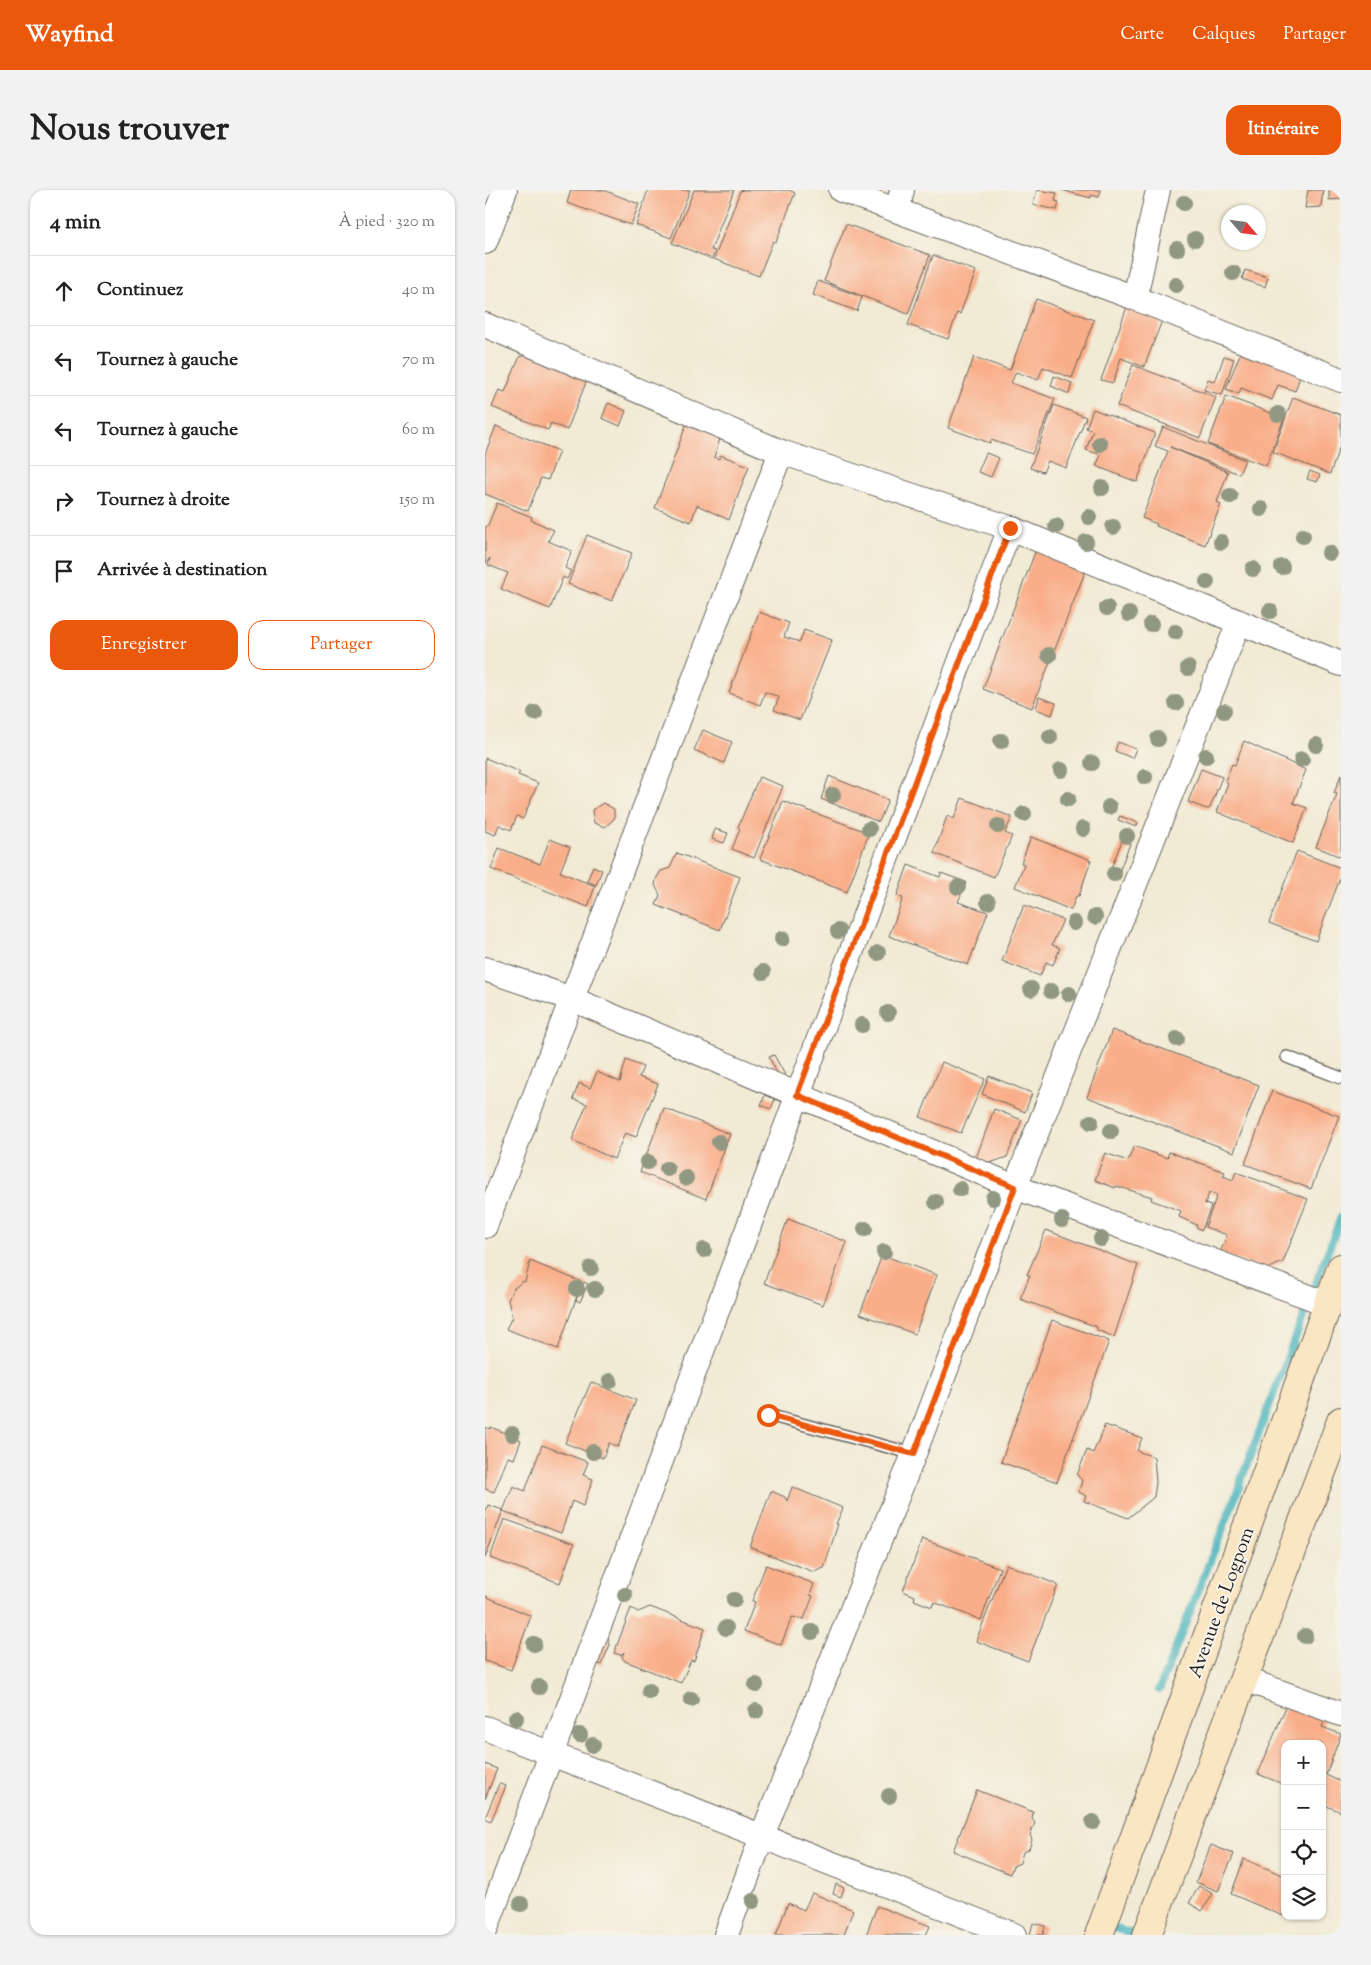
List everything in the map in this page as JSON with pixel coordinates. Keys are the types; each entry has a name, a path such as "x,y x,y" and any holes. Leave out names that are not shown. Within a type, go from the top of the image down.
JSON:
{"main road":[{"name":"Avenue de Logpom","path":"1099,1935 1341,1268"},
{"path":"1147,1935 1341,1420"}],"street":[{"path":"485,242 505,190"},
{"path":"841,190 900,200 1135,298 1341,380"},
{"path":"1135,298 1158,190"},
{"path":"485,325 781,452 1010,528 1341,664"},
{"path":"485,1226 781,452"},
{"path":"485,1931 1010,528"},
{"path":"726,1935 762,1836 914,1454 1015,1187 1239,622"},
{"path":"485,969 572,999 1015,1187 1328,1304"},
{"path":"1244,1679 1341,1714"},
{"path":"485,1728 1014,1935"}],"lane":[{"path":"1287,1057 1341,1078"},
{"path":"768,1415 914,1454"}],"building":[{"path":"571,190 603,190 639,204 631,225 567,203"},
{"path":"648,190 690,190 671,238 636,225"},
{"path":"694,190 734,190 711,250 715,251 712,259 672,243"},
{"path":"789,190 795,193 776,242 773,241 759,276 714,259 740,191"},
{"path":"1037,190 1057,193 1055,201 1059,202 1057,210 1033,205"},
{"path":"1061,190 1101,190 1099,197 1091,195 1091,198"},
{"path":"1308,190 1323,190 1321,207 1305,208"},
{"path":"1329,190 1341,190 1341,199 1329,200"},
{"path":"846,224 930,255 908,314 824,281"},
{"path":"933,255 976,271 960,314 957,313 948,339 908,325"},
{"path":"1245,270 1268,277 1265,287 1242,279"},
{"path":"818,281 862,297 857,311 813,295"},
{"path":"1036,299 1094,320 1072,378 1043,367 1038,380 1016,372 1011,383 1055,399 1032,454 991,440 990,443 948,428 974,357 1010,370"},
{"path":"1128,304 1163,318 1144,367 1121,358 1113,383 1101,380"},
{"path":"1242,349 1302,371 1295,391 1278,385 1272,400 1241,388 1239,394 1226,389"},
{"path":"526,353 589,375 567,430 551,423 548,430 492,407 499,390 505,392 520,356 522,357"},
{"path":"1224,356 1234,359 1222,395 1204,390 1208,379 1215,382"},
{"path":"1133,365 1216,397 1200,438 1117,406"},
{"path":"1054,376 1072,383 1069,394 1051,386"},
{"path":"1226,396 1284,418 1266,466 1208,444"},
{"path":"1293,397 1341,415 1341,443 1330,474 1273,452"},
{"path":"608,403 626,411 620,426 602,418"},
{"path":"1054,405 1086,417 1066,468 1048,461 1043,472 1030,468"},
{"path":"1093,409 1155,433 1137,482 1096,466 1101,455 1086,450 1093,431 1086,428"},
{"path":"687,423 721,436 714,457 719,459 720,455 749,466 729,520 697,505 691,522 655,508"},
{"path":"496,426 559,451 548,480 541,478 528,511 485,494 485,454"},
{"path":"1163,427 1245,460 1239,474 1170,447 1228,472 1217,502 1221,504 1205,545 1156,526 1157,524 1142,518 1168,451 1155,446"},
{"path":"986,453 999,458 991,477 978,472"},
{"path":"1310,471 1320,475 1317,482 1307,479"},
{"path":"497,503 532,517 531,520 554,530 548,541 572,551 565,568 571,571 567,579 563,577 550,609 501,589 508,573 488,565 490,558 485,564 485,527 488,525"},
{"path":"587,535 632,553 612,601 568,584"},
{"path":"1037,547 1087,567 1032,708 983,689"},
{"path":"759,612 789,623 784,637 800,642 804,630 832,640 800,720 774,710 779,697 765,692 760,705 729,693"},
{"path":"1039,697 1056,703 1052,715 1036,709"},
{"path":"703,730 732,742 724,763 694,750"},
{"path":"1244,741 1306,770 1293,803 1307,808 1293,843 1217,812 1228,783 1225,781 1232,764 1235,765"},
{"path":"1118,742 1136,749 1132,758 1115,751"},
{"path":"485,758 520,772 518,775 538,783 523,819 517,816 511,830 499,825 495,835 485,831"},
{"path":"1201,769 1222,777 1210,808 1207,809 1188,802"},
{"path":"1341,775 1341,857 1316,847 1337,794 1334,793"},
{"path":"829,776 888,800 879,822 821,799"},
{"path":"759,777 783,786 754,858 732,849 740,829 738,827"},
{"path":"962,798 1012,817 1005,833 1012,836 994,877 934,853 947,816 954,819"},
{"path":"783,801 869,833 847,892 760,859"},
{"path":"603,803 614,809 614,819 605,827 594,823 592,810"},
{"path":"1120,816 1138,823 1136,827 1118,820"},
{"path":"715,829 728,833 724,843 712,839"},
{"path":"1125,833 1133,836 1120,869 1112,866"},
{"path":"1031,837 1091,860 1079,896 1076,896 1071,910 1015,887 1024,864 1021,863"},
{"path":"550,839 570,847 560,872 595,886 588,907 491,869 499,848 540,864"},
{"path":"1297,851 1341,868 1341,876 1316,941 1269,923"},
{"path":"677,853 740,877 720,930 656,905 660,895 655,885 656,879 661,871 670,868"},
{"path":"908,865 940,877 941,873 966,882 958,902 988,912 968,965 889,936 903,898 897,896"},
{"path":"593,866 602,870 596,885 587,881"},
{"path":"1024,905 1063,920 1052,945 1060,948 1053,965 1046,962 1040,976 1002,961"},
{"path":"1112,1030 1259,1085 1234,1152 1087,1097"},
{"path":"774,1055 785,1075 779,1077 769,1057"},
{"path":"626,1060 643,1067 639,1077 658,1084 636,1137 625,1133 614,1159 572,1140 587,1104 573,1099 579,1083 590,1088 597,1072 620,1082"},
{"path":"942,1062 985,1079 961,1133 920,1117"},
{"path":"989,1076 1032,1093 1025,1112 982,1094"},
{"path":"1272,1091 1339,1116 1311,1189 1245,1164"},
{"path":"765,1095 775,1099 771,1109 761,1105"},
{"path":"664,1108 730,1134 706,1199 640,1172"},
{"path":"994,1109 1022,1120 1007,1157 990,1163 976,1158"},
{"path":"1134,1146 1167,1158 1169,1152 1225,1172 1223,1176 1233,1180 1236,1172 1308,1199 1283,1262 1265,1270 1220,1253 1227,1235 1205,1227 1217,1195 1209,1193 1205,1204 1211,1206 1202,1230 1196,1227 1197,1225 1179,1217 1181,1211 1151,1200 1152,1197 1116,1186 1115,1188 1095,1180 1105,1153 1128,1161"},
{"path":"788,1219 847,1242 823,1305 764,1283"},
{"path":"1046,1230 1138,1265 1114,1337 1097,1330 1097,1327 1020,1299 1030,1275 1027,1275"},
{"path":"882,1255 937,1275 915,1334 860,1314"},
{"path":"530,1261 582,1282 558,1349 506,1329 512,1317 508,1300 513,1289 523,1281 525,1282"},
{"path":"584,1282 588,1284 580,1302 576,1300"},
{"path":"1052,1320 1109,1341 1057,1482 1001,1462"},
{"path":"591,1382 636,1400 618,1447 609,1443 603,1458 565,1443"},
{"path":"1105,1425 1142,1438 1137,1451 1154,1457 1156,1482 1154,1497 1128,1518 1084,1501 1086,1496 1079,1492 1082,1480 1077,1475 1087,1450 1093,1453"},
{"path":"485,1427 490,1429 491,1427 521,1440 514,1459 508,1457 494,1492 485,1489"},
{"path":"542,1445 588,1462 583,1475 593,1479 583,1506 572,1501 561,1533 503,1511 513,1486 525,1491"},
{"path":"792,1487 843,1508 836,1524 838,1524 824,1568 814,1572 750,1547 771,1491 785,1497 787,1501"},
{"path":"488,1505 503,1510 485,1558 485,1513"},
{"path":"504,1519 574,1544 560,1583 490,1558"},
{"path":"922,1539 1000,1568 981,1620 934,1602 932,1607 914,1600 915,1596 903,1591"},
{"path":"1006,1564 1058,1585 1028,1661 976,1641"},
{"path":"766,1565 814,1584 810,1595 813,1596 804,1619 792,1617 781,1645 744,1631 755,1602 752,1601"},
{"path":"485,1596 531,1616 511,1670 485,1661"},
{"path":"650,1607 705,1628 694,1661 691,1660 681,1683 625,1661 622,1657 624,1652 621,1655 614,1653 631,1608 638,1612"},
{"path":"604,1638 609,1640 610,1645 601,1665 595,1662"},
{"path":"1287,1704 1325,1719 1322,1727 1341,1734 1326,1775 1326,1740 1281,1740 1281,1783 1258,1774"},
{"path":"485,1764 497,1769 485,1799"},
{"path":"1326,1775 1341,1782 1341,1812 1326,1806"},
{"path":"499,1784 506,1786 491,1821 485,1818"},
{"path":"977,1790 1033,1812 1032,1819 1035,1823 1030,1835 1032,1840 1029,1849 1023,1852 1020,1863 1013,1866 1010,1874 953,1851"},
{"path":"1211,1845 1234,1854 1218,1891 1196,1882"},
{"path":"1244,1859 1281,1874 1281,1915 1231,1894"},
{"path":"836,1884 844,1888 841,1897 833,1894"},
{"path":"1199,1886 1213,1894 1202,1911 1189,1903"},
{"path":"812,1893 853,1910 844,1935 776,1935 788,1903 804,1910"},
{"path":"877,1906 930,1926 926,1935 866,1935"},
{"path":"1033,1923 1045,1926 1043,1935 1030,1935"}],"waterway":[{"path":"1241,1480 1341,1217"},
{"path":"1159,1690 1240,1485"},
{"path":"1113,1928 1138,1935"}],"route":[{"path":"768,1415 914,1454 1015,1187 797,1095 1010,528"}]}
